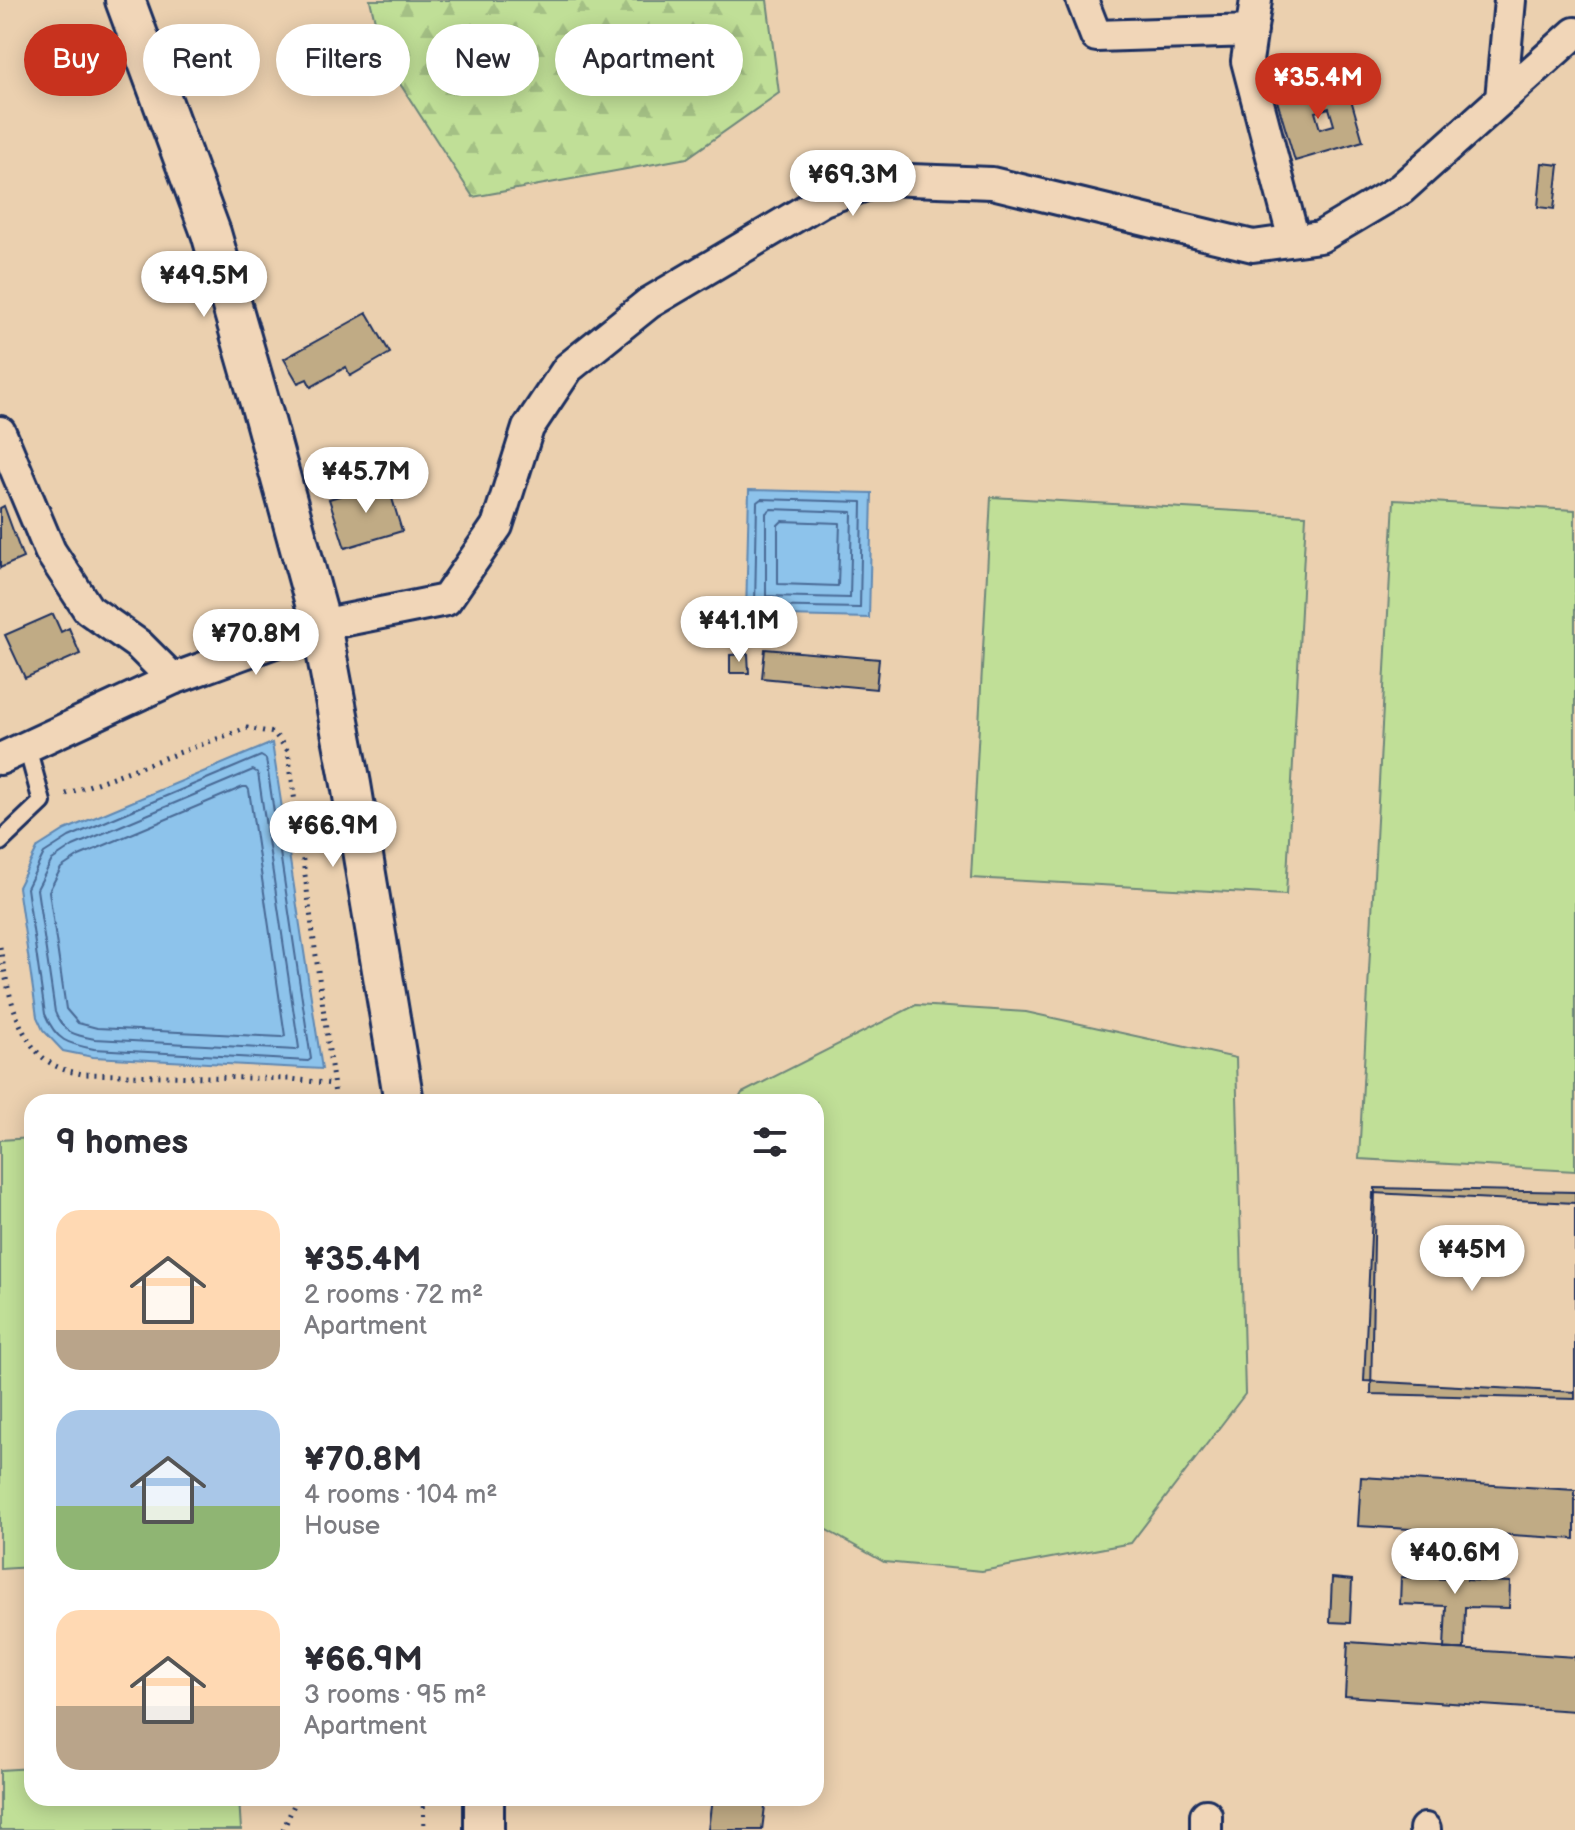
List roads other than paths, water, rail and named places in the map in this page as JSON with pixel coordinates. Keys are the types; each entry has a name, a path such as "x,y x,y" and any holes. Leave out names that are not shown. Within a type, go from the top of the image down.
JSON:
{"street":[{"path":"125,0 211,233 321,625 403,1094"},
{"path":"1082,0 1096,36 1252,31"},
{"path":"1256,0 1247,61 1294,240"},
{"path":"1501,99 1510,0"},
{"path":"13,753 173,679 321,625 446,600 497,526 528,428 568,368 649,303 823,200 883,179 992,183 1253,246 1320,237 1401,189 1575,33"},
{"path":"0,432 50,551 88,609 139,645 173,679"},
{"path":"484,1806 484,1830"}],"lane":[{"path":"0,842 42,802 13,753"}],"water":[{"path":"749,490 872,493 869,618 746,615"},
{"path":"272,743 322,1069 93,1057 63,1051 43,1030 37,1017 18,887 38,847 65,830"}]}
